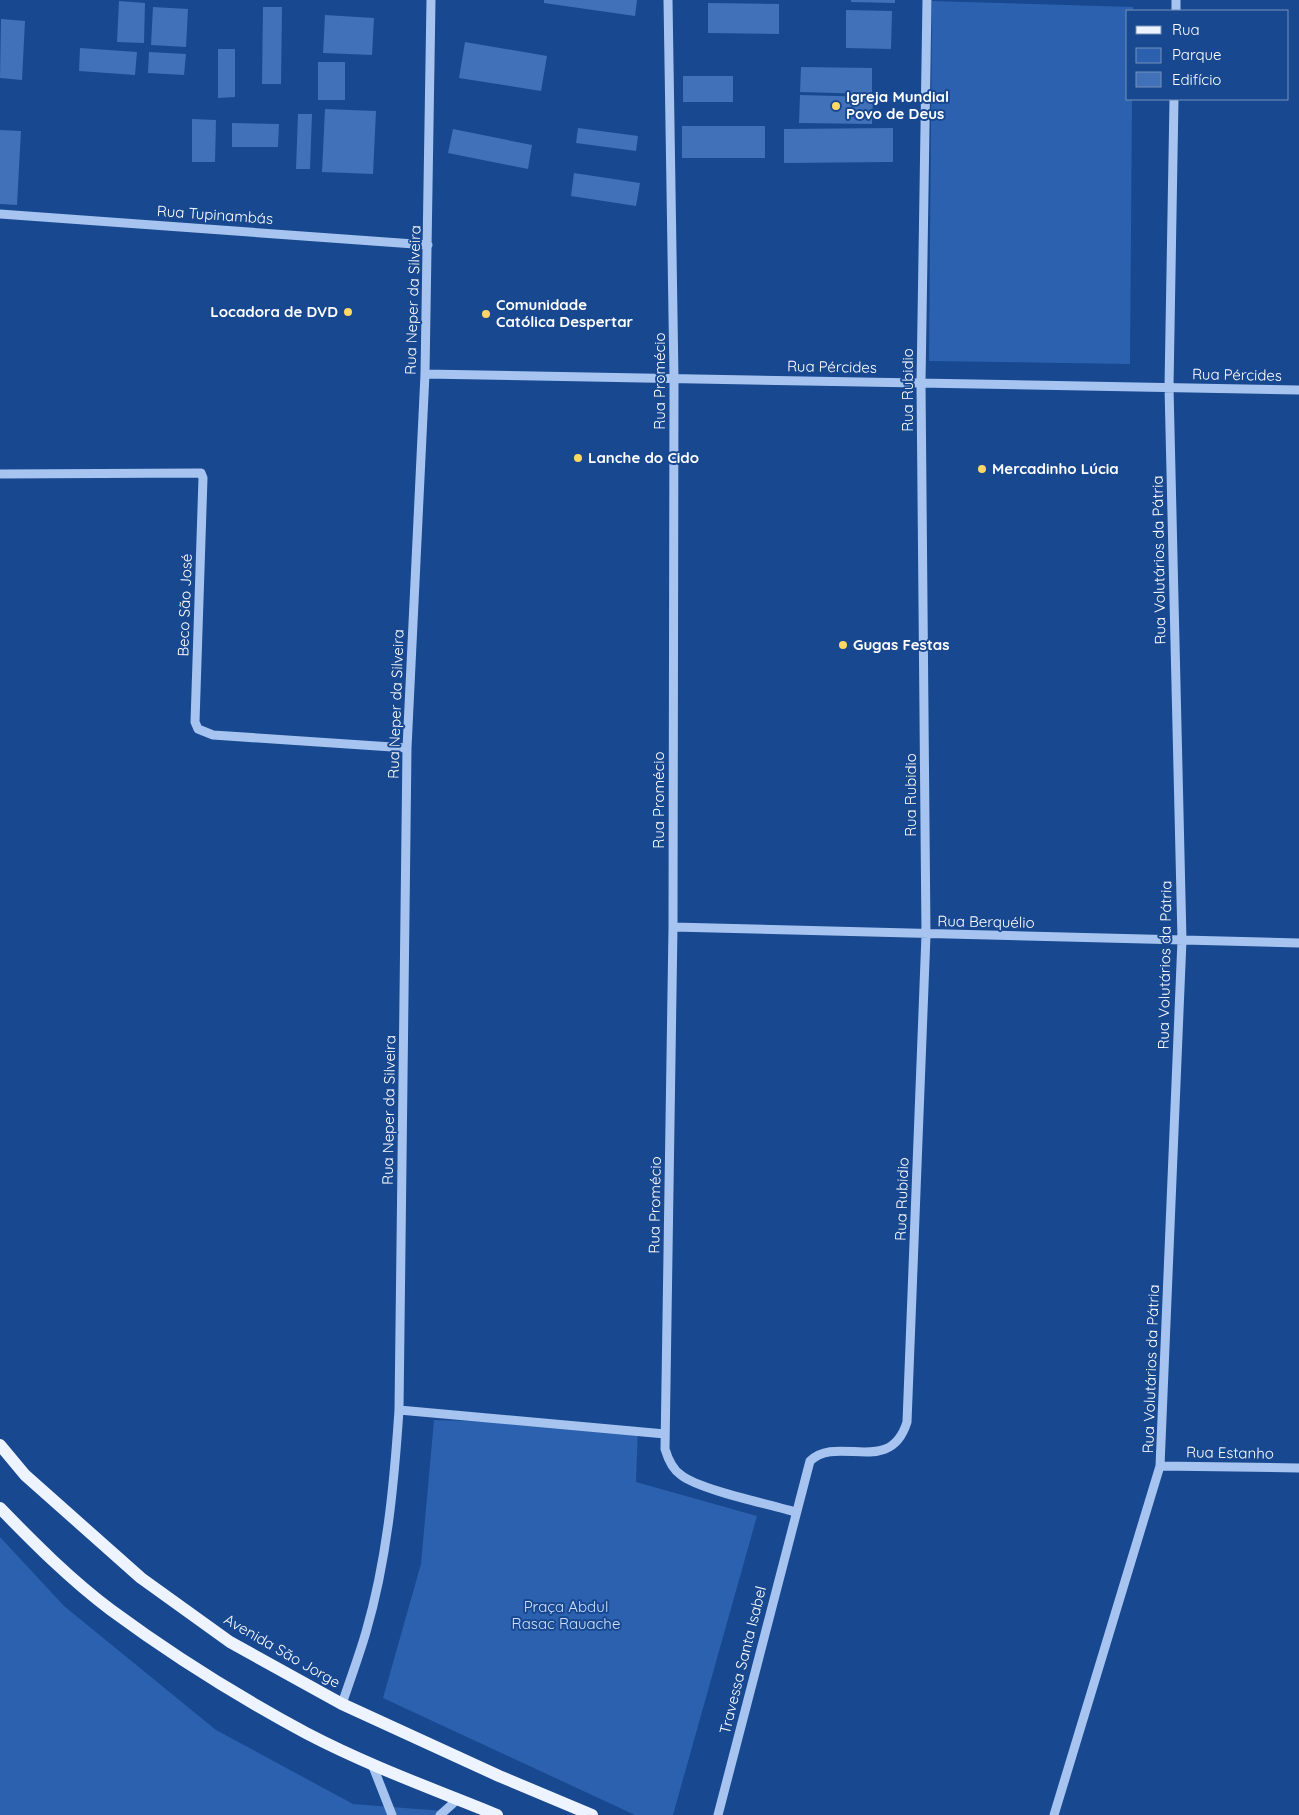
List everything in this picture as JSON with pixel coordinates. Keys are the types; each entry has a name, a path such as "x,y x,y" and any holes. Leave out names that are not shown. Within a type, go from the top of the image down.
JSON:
{"main road":[{"name":"Avenida São Jorge","path":"0,1445 25,1475 141,1578 230,1642 342,1704 499,1776 592,1815"},
{"path":"0,1508 44,1553 110,1610 165,1647 306,1733 372,1764 497,1815"}],"street":[{"name":"Rua Neper da Silveira","path":"342,1704 366,1631 382,1564 393,1489 399,1410 407,748 425,374 431,0"},
{"name":"Rua Promécio","path":"668,0 674,378 673,927 665,1449 670,1463 680,1475 696,1483 795,1512"},
{"name":"Rua Rubidio","path":"795,1512 810,1461 814,1457 820,1453 873,1452 886,1449 897,1443 903,1434 907,1422 926,935 921,383 927,0"},
{"name":"Rua Volutários da Pátria","path":"1054,1815 1160,1466 1182,940 1169,387 1174,100"},
{"name":"Rua Tupinambás","path":"0,214 428,245"},
{"name":"Rua Pércides","path":"425,374 1299,390"},
{"name":"Beco São José","path":"0,474 201,473 203,488 195,722 198,729 213,735 407,748"},
{"name":"Rua Berquélio","path":"673,927 926,935 1299,943"},
{"path":"399,1410 665,1434"},
{"name":"Rua Estanho","path":"1160,1466 1299,1468"},
{"name":"Travessa Santa Isabel","path":"718,1815 795,1512"},
{"path":"372,1764 392,1815"},
{"path":"440,1815 458,1799"}],"green space":[{"path":"932,1 1133,7 1133,10 1126,10 1126,100 1132,100 1130,364 929,361"},
{"name":"Praça Abdul Rasac Rauache","path":"434,1420 638,1427 636,1482 757,1516 673,1815 635,1815 383,1698 421,1564"},
{"path":"0,1537 64,1606 216,1730 353,1804 443,1811 444,1815 0,1815"}],"building":[{"path":"544,0 637,0 635,16 544,3"},
{"path":"851,0 895,0 895,3 851,2"},
{"path":"119,1 145,3 144,43 117,42"},
{"path":"708,3 779,4 779,34 708,33"},
{"path":"153,7 188,9 186,47 151,45"},
{"path":"263,7 282,7 281,84 262,84"},
{"path":"846,10 892,11 891,49 846,48"},
{"path":"325,15 374,18 372,55 323,53"},
{"path":"1,19 25,21 22,80 0,78"},
{"path":"465,42 547,56 541,91 459,78"},
{"path":"80,48 137,52 135,75 79,71"},
{"path":"218,49 235,49 235,97 218,98"},
{"path":"149,52 186,54 184,75 148,73"},
{"path":"318,62 345,62 345,100 318,100"},
{"path":"801,67 872,68 872,94 800,92"},
{"path":"683,76 733,76 733,102 683,102"},
{"path":"800,95 873,97 872,124 799,123"},
{"path":"325,109 376,111 373,174 322,172"},
{"path":"298,114 312,114 310,169 296,169"},
{"path":"192,119 216,120 215,162 192,162"},
{"path":"232,123 279,124 278,147 232,147"},
{"path":"682,126 765,126 765,158 682,158"},
{"path":"578,128 638,136 636,151 576,143"},
{"path":"893,128 893,162 784,163 784,129"},
{"path":"453,129 532,145 528,169 448,153"},
{"path":"0,130 21,131 17,205 0,204"},
{"path":"574,173 640,183 636,206 571,196"}],"place":[{"name":"Igreja Mundial Povo de Deus","path":"836,106"},
{"name":"Locadora de DVD","path":"348,312"},
{"name":"Comunidade Católica Despertar","path":"486,314"},
{"name":"Lanche do Cido","path":"578,458"},
{"name":"Mercadinho Lúcia","path":"982,469"},
{"name":"Gugas Festas","path":"843,645"}]}
